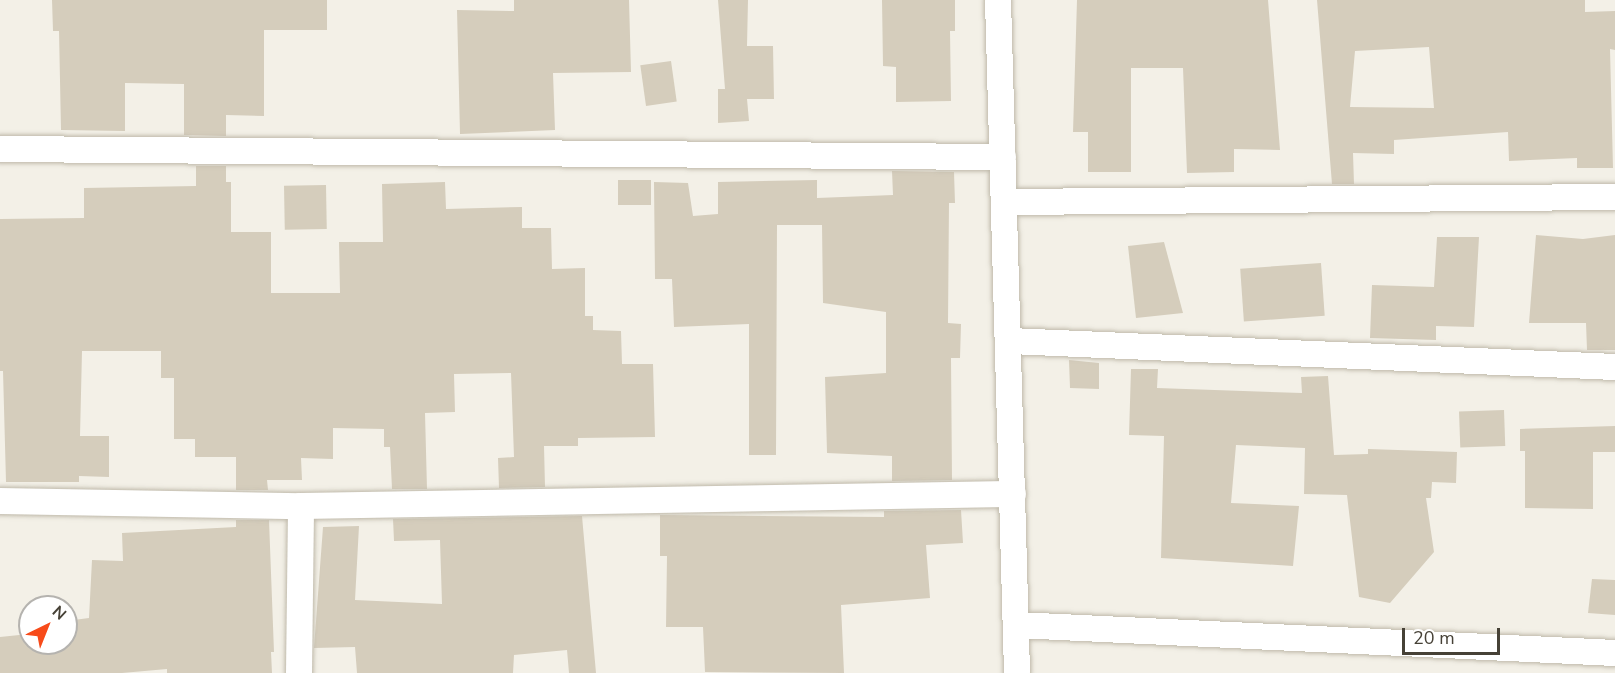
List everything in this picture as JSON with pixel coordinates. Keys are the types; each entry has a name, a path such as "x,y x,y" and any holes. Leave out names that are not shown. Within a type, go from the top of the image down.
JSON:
{"street":[{"path":"998,0 1010,341 1017,673"},
{"path":"0,149 1003,157"},
{"path":"1004,202 1615,197"},
{"path":"1010,341 1615,367"},
{"path":"0,501 301,506 1013,494"},
{"path":"299,673 301,506"},
{"path":"1017,625 1615,653"}],"building":[{"path":"52,0 327,0 327,30 264,30 264,116 226,115 226,136 184,135 184,84 125,83 125,131 61,130 59,31 53,31"},
{"path":"514,0 629,0 631,72 553,73 555,130 460,134 457,10 514,11"},
{"path":"718,0 748,0 747,46 773,46 774,99 747,99 749,121 718,123 718,89 725,89"},
{"path":"882,0 955,0 955,31 950,31 951,101 896,102 896,67 883,66"},
{"path":"1077,0 1268,0 1280,150 1234,149 1234,172 1187,173 1183,68 1131,68 1131,172 1088,172 1088,132 1073,132"},
{"path":"1317,0 1585,0 1585,12 1615,11 1615,50 1610,49 1613,168 1577,168 1577,158 1509,161 1508,132 1394,140 1394,154 1353,153 1354,184 1332,184","holes":["1429,47 1434,108 1350,107 1355,51"]},
{"path":"671,61 677,102 646,106 640,65"},
{"path":"196,166 226,166 226,182 231,182 231,232 271,232 271,293 340,293 339,242 383,242 382,184 445,182 446,209 522,207 522,228 551,228 552,269 585,268 585,316 593,316 593,330 621,331 622,364 653,364 655,437 578,438 578,446 544,446 545,487 499,488 498,458 514,457 511,373 454,374 455,412 425,413 427,489 392,489 390,447 384,447 384,429 333,428 333,459 301,458 302,480 267,480 268,490 236,490 236,457 195,457 195,439 174,439 174,378 161,378 161,351 82,351 80,436 109,436 109,477 79,476 79,482 6,482 3,371 0,371 0,219 84,218 84,188 196,186"},
{"path":"892,171 954,172 955,203 949,203 948,323 961,324 960,358 951,358 952,480 892,481 892,456 827,453 825,377 886,373 886,312 823,303 822,225 777,225 776,455 749,455 749,324 674,327 672,279 655,279 654,182 688,183 693,216 718,214 718,182 817,180 817,198 893,195"},
{"path":"618,180 651,180 651,205 618,205"},
{"path":"326,185 327,229 285,230 284,186"},
{"path":"1536,235 1583,239 1615,235 1615,350 1587,350 1586,323 1529,323"},
{"path":"1437,237 1479,237 1474,327 1436,326 1436,340 1370,338 1372,285 1434,287"},
{"path":"1164,242 1183,313 1136,318 1128,246"},
{"path":"1321,263 1325,316 1244,322 1240,269"},
{"path":"1069,360 1099,363 1099,389 1070,388"},
{"path":"1131,369 1158,369 1157,388 1302,393 1301,377 1328,376 1334,455 1368,454 1368,449 1457,452 1456,483 1432,482 1431,498 1426,498 1434,552 1390,603 1359,597 1347,495 1304,494 1305,448 1236,445 1231,503 1299,506 1293,566 1161,558 1164,436 1129,435"},
{"path":"1504,410 1505,446 1460,448 1459,412"},
{"path":"1615,426 1615,452 1593,452 1593,509 1525,508 1525,451 1520,451 1520,429"},
{"path":"961,510 963,543 926,545 930,598 841,605 844,673 705,672 703,627 666,627 667,556 660,556 660,515 884,517 884,511"},
{"path":"582,516 596,673 569,673 567,650 514,655 513,673 357,673 355,647 314,648 323,527 359,526 355,600 442,604 440,540 394,541 393,519"},
{"path":"236,520 269,520 274,652 271,652 272,673 167,673 167,669 122,673 0,673 0,637 18,635 18,655 78,655 78,619 89,618 92,560 123,561 122,533 236,527"},
{"path":"1592,579 1615,580 1615,615 1588,613"}]}
